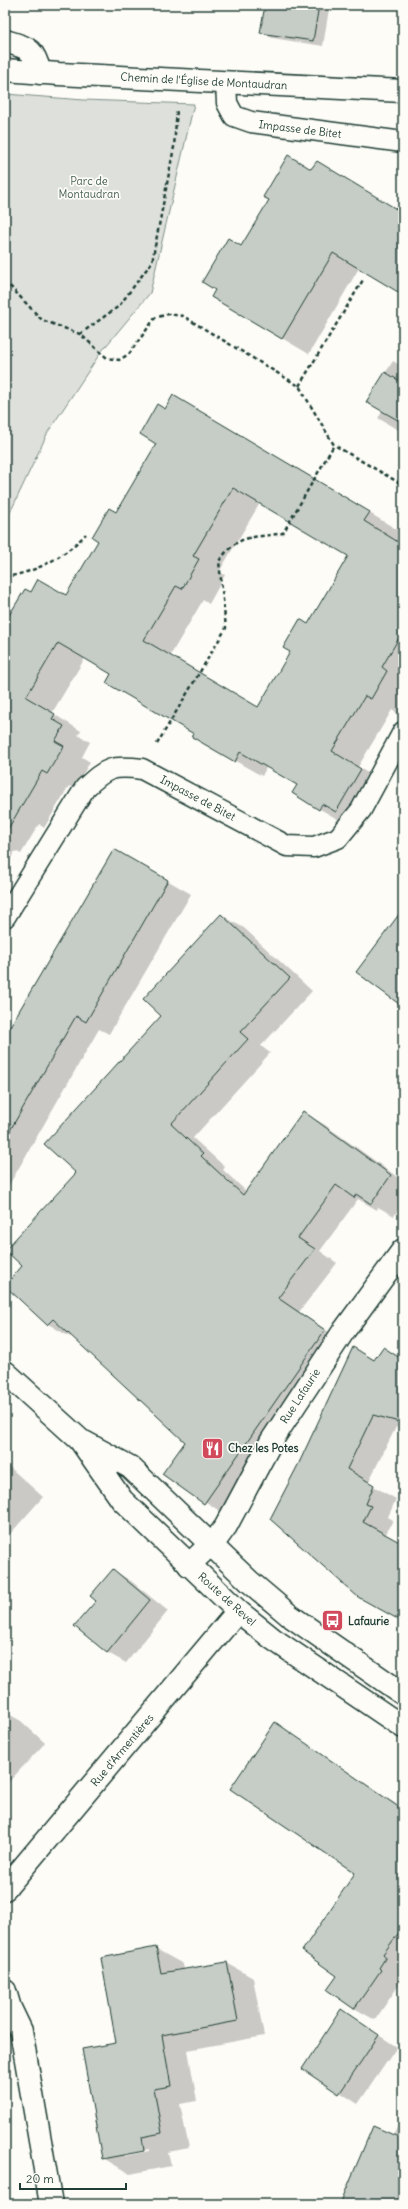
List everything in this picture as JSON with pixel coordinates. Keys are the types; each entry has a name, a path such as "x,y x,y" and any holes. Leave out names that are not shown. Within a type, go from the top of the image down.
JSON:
{"street":[{"path":"5,41 24,47 36,57 40,73"},
{"name":"Chemin de l'Église de Montaudran","path":"5,70 179,81 226,82 403,92"},
{"name":"Rue Lafaurie","path":"189,1565 211,1544 226,1526 272,1440 288,1415 343,1332 403,1250"},
{"name":"Route de Revel","path":"5,1372 80,1440 122,1500 238,1611 273,1639 403,1727"},
{"name":"Route de Revel","path":"80,1440 130,1467 250,1582 289,1615 403,1694"},
{"name":"Rue d'Armentières","path":"5,1889 238,1611"},
{"path":"5,1991 10,2008 21,2031 51,2204"},
{"path":"5,2033 27,2065"}],"lane":[{"name":"Impasse de Bitet","path":"226,82 227,103 234,116 251,122 403,142"},
{"name":"Impasse de Bitet","path":"5,917 85,788 101,773 120,766 142,769 287,846 314,847 338,838 361,810 403,732"}],"path":[{"path":"80,334 119,306 152,262 174,147 179,81"},
{"path":"299,386 363,280"},
{"path":"5,281 42,320 80,334 107,358 119,360 129,354 155,318 168,314 183,316 299,386 334,445 403,485"},
{"path":"142,769 226,628 219,561 229,547 249,536 284,533 334,445"},
{"path":"5,577 22,574 46,565 76,544 86,534"}],"green space":[{"name":"Parc de Montaudran","path":"5,94 84,100 194,104 150,293 101,352 48,432 8,517 5,537"}],"building":[{"path":"265,5 319,5 313,41 260,33"},
{"path":"288,155 311,169 317,161 403,213 403,295 333,253 282,339 211,297 215,290 202,282 228,238 241,246 269,200 263,197"},
{"path":"385,372 403,383 403,423 366,402"},
{"path":"173,395 370,512 364,521 403,545 403,631 382,667 387,671 371,699 365,696 332,751 361,769 336,812 322,804 319,810 292,793 297,785 240,752 235,762 192,737 194,734 106,683 111,674 58,643 26,697 55,714 52,719 64,726 55,741 64,746 47,774 42,771 5,834 5,622 25,589 31,592 38,579 66,595 98,541 92,537 109,508 116,512 156,444 140,434 157,404 165,409","holes":["233,488 348,556 308,624 300,619 283,648 290,652 258,707 144,640 176,586 182,589 199,559 193,556"]},
{"path":"114,849 168,880 86,1022 76,1016 5,1139 5,1035"},
{"path":"403,909 403,1007 356,972"},
{"path":"221,914 290,978 240,1032 248,1039 171,1124 203,1154 201,1156 243,1195 303,1111 391,1175 371,1204 356,1194 354,1198 336,1185 298,1238 315,1249 278,1298 325,1330 204,1504 162,1474 185,1442 53,1319 47,1325 5,1286 22,1266 5,1250 76,1173 44,1144 161,1016 143,999"},
{"path":"353,1347 374,1360 383,1347 403,1360 403,1423 373,1415 347,1469 374,1485 366,1504 371,1506 363,1522 403,1544 403,1622 358,1597 270,1519 299,1463"},
{"path":"113,1569 150,1600 107,1653 74,1626 96,1601 90,1596"},
{"path":"275,1722 403,1810 403,1927 383,1954 386,1957 379,1968 381,1970 354,2009 327,1990 337,1976 302,1951 355,1873 230,1789"},
{"path":"156,1947 161,1973 227,1962 238,2021 162,2035 171,2086 154,2089 162,2133 142,2137 144,2151 102,2159 82,2049 116,2043 101,1958"},
{"path":"341,2009 379,2035 339,2094 302,2069"},
{"path":"373,2126 403,2139 403,2204 340,2204"}],"place":[{"name":"Chez les Potes","path":"212,1448"},
{"name":"Lafaurie","path":"332,1621"}]}
